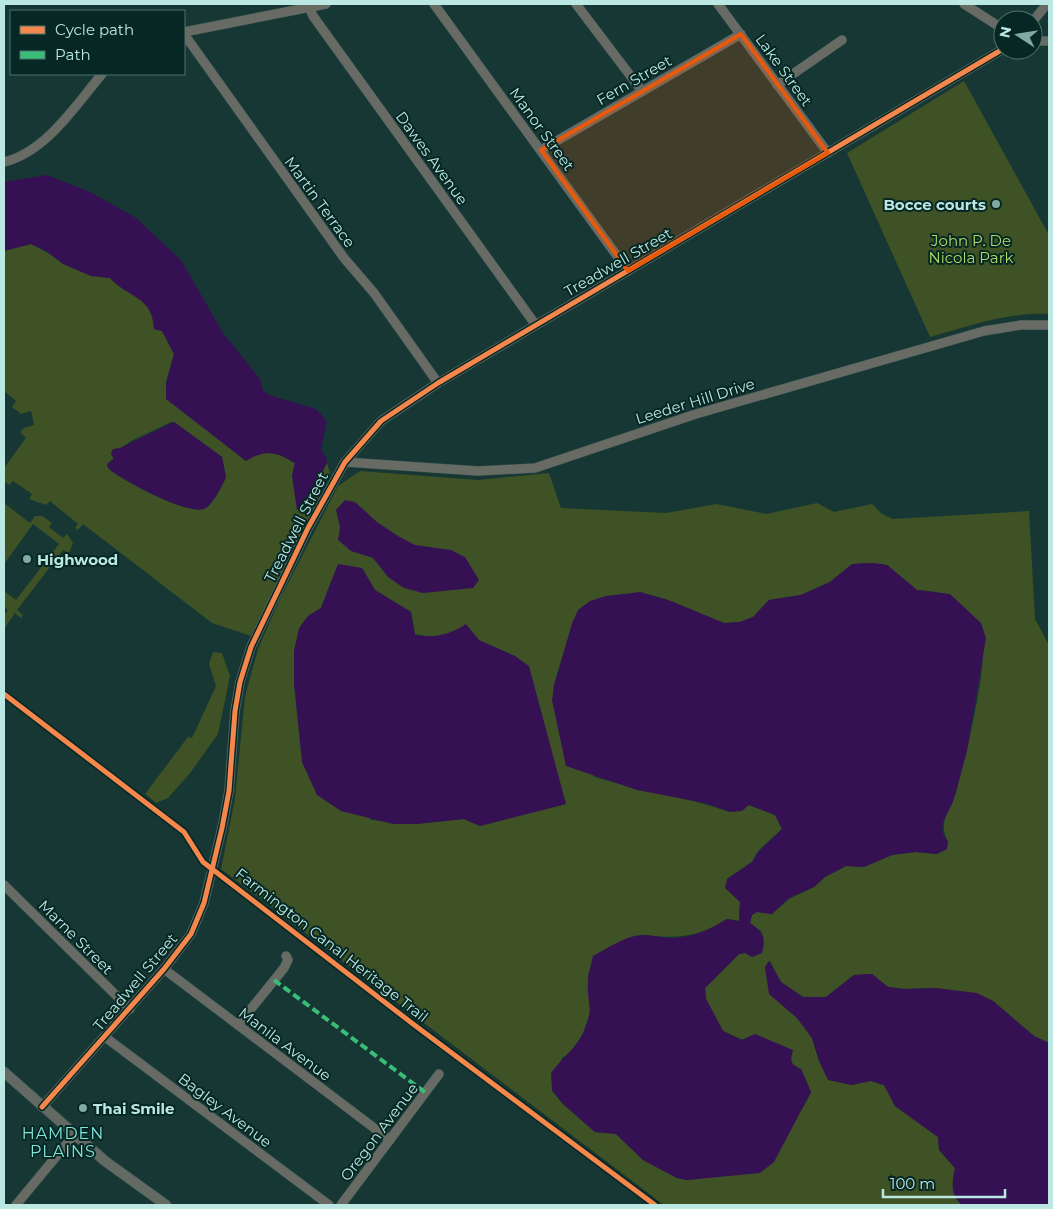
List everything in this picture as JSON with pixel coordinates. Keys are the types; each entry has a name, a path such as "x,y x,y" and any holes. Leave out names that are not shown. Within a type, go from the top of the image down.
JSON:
{"main road":[{"path":"4,1072 105,1162 166,1205"}],"street":[{"path":"185,33 326,4"},
{"name":"Manor Street","path":"434,4 628,271"},
{"path":"576,4 642,91"},
{"name":"Lake Street","path":"718,4 828,153"},
{"path":"964,4 993,23"},
{"name":"Dawes Avenue","path":"309,7 318,24 534,324"},
{"name":"Martin Terrace","path":"185,34 344,258 374,293 438,383"},
{"name":"Fern Street","path":"541,150 741,34"},
{"path":"778,85 842,40"},
{"name":"Treadwell Street","path":"42,1107 130,1009 191,934 199,917 209,883 228,797 232,743 240,682 251,646 308,528 345,462 381,421 438,383 534,324 628,271 993,55"},
{"path":"4,162 28,152 48,136 101,75"},
{"name":"Leeder Hill Drive","path":"345,462 478,471 535,468 696,414 984,331 1021,325 1049,325"},
{"name":"Marne Street","path":"4,885 130,1009"},
{"path":"238,1025 284,968 288,960 286,956"},
{"name":"Manila Avenue","path":"164,969 390,1140"},
{"name":"Bagley Avenue","path":"105,1036 329,1205"},
{"name":"Oregon Avenue","path":"341,1205 439,1074"},
{"path":"16,1205 74,1136"}],"highlighted area":[{"path":"741,34 828,153 628,271 541,150"}],"green space":[{"name":"John P. De Nicola Park","path":"964,81 1049,235 1049,314 1004,317 930,337 847,153"},
{"path":"31,244 77,270 110,278 144,303 153,318 154,329 162,331 174,354 166,383 245,461 252,457 270,453 282,456 295,463 292,476 306,504 327,463 330,473 251,636 212,623 83,524 78,530 75,528 78,524 50,501 46,505 29,499 32,494 13,481 9,485 4,481 4,468 26,438 20,432 24,428 34,425 31,411 21,414 12,407 16,401 4,391 4,251","holes":["174,422 222,457 226,477 207,507 198,509 173,504 111,471 109,462 114,458 111,455 131,441"]},
{"path":"360,471 478,480 549,473 561,508 666,513 717,504 766,514 817,503 834,512 872,504 882,514 893,519 1029,511 1035,619 1049,645 1049,1043 1034,1036 993,1001 936,988 904,989 888,987 872,974 854,975 826,997 803,997 781,982 770,961 765,967 770,994 797,1018 812,1038 819,1061 851,1085 871,1081 884,1085 895,1106 938,1137 939,1150 955,1168 953,1188 955,1197 962,1205 664,1205 221,869 235,798 245,696 258,649 280,599 338,486","holes":["872,563 887,565 917,590 937,592 981,623 983,658 980,684 957,789 944,822 945,835 948,842 937,854 916,852 892,855 864,867 846,866 825,877 814,887 789,899 772,914 757,912 752,915 750,923 762,932 745,953 739,954 705,988 706,999 723,1031 790,1061 792,1065 801,1069 811,1092 804,1106 730,1175 687,1180 677,1178 643,1160 616,1134 595,1132 563,1104 552,1091 562,1058 575,1049 590,1013 588,973 641,935 686,936 716,926 727,919 739,921 740,902 734,895 727,879 752,862 758,851 782,829 775,815 749,805 730,812 594,777 554,685 573,621 640,592 668,600 724,623 740,622 753,617 769,600 801,595 830,582 852,564","362,568 375,590 411,612 415,634 434,638 454,632 515,656 566,804 480,826 464,819 416,824 371,820 298,717 294,651 308,616 321,608 332,579"]},
{"path":"4,503 30,523 35,516 42,516 52,523 49,527 63,538 67,534 73,543 69,553 63,550 17,610 23,615 21,618 15,613 4,629 4,615 8,610 4,607 4,591 16,600 59,544 33,524 4,564"},
{"path":"213,652 222,653 230,676 218,734 190,773 168,798 156,803 145,794 188,737 192,738 216,686 209,664"}],"shaded area":[{"path":"47,175 90,192 136,218 181,260 223,333 260,379 263,390 269,395 316,409 327,421 321,449 327,463 306,504 297,510 292,476 295,463 282,456 270,453 253,457 246,461 166,399 166,383 174,354 162,331 154,329 153,318 144,304 110,278 91,276 63,264 46,251 31,244 4,251 4,182"},
{"path":"174,422 222,457 226,477 214,500 204,509 184,507 170,502 140,488 108,468 107,464 114,460 111,453 113,449 120,448"},
{"path":"345,500 355,502 377,522 415,545 451,550 465,557 479,580 473,588 423,593 404,588 388,577 373,558 351,551 338,540 340,527 336,510"},
{"path":"872,563 887,565 917,590 950,594 981,623 986,638 967,751 953,802 943,822 942,832 948,842 947,849 937,854 916,852 892,855 864,867 846,866 825,877 814,887 789,898 772,914 757,912 752,915 750,923 761,933 764,939 762,953 752,957 745,953 739,954 705,988 706,999 723,1031 741,1040 755,1034 793,1050 792,1062 801,1069 811,1092 774,1162 760,1173 687,1180 677,1178 643,1160 616,1134 595,1132 563,1104 552,1090 551,1073 574,1047 587,1025 590,1009 588,982 593,956 617,943 636,936 684,937 706,930 727,919 739,921 740,902 725,888 727,879 752,862 758,852 782,829 775,815 749,805 742,811 730,812 705,803 637,790 566,766 552,700 554,685 573,621 578,610 590,601 606,596 640,592 668,600 724,623 740,622 753,617 769,600 801,595 830,582 852,564"},
{"path":"338,564 362,568 375,590 411,612 415,635 442,635 466,624 479,640 515,656 529,666 566,804 480,826 464,819 416,824 393,824 341,811 317,795 302,762 294,684 294,651 299,628 308,616 321,608"},
{"path":"769,961 781,982 803,997 826,997 854,975 872,974 888,987 904,989 936,988 977,993 993,1001 1034,1036 1049,1043 1049,1205 962,1205 955,1197 953,1188 955,1168 939,1150 938,1137 895,1106 884,1085 871,1081 851,1085 828,1080 819,1061 812,1038 797,1018 769,994 765,967"}],"marked path":[{"path":"274,980 426,1093"}],"cycle path":[{"path":"42,1107 164,969 191,934 204,903 222,828 229,791 235,711 240,682 251,647 308,528 345,462 381,421 438,383 993,55"},
{"name":"Farmington Canal Heritage Trail","path":"4,694 184,832 203,862 413,1024 655,1205"}],"place":[{"name":"Bocce courts","path":"996,204"},
{"name":"Highwood","path":"27,559"},
{"name":"Thai Smile","path":"83,1108"}],"district":[{"name":"HAMDEN PLAINS","path":"63,1142"}]}
